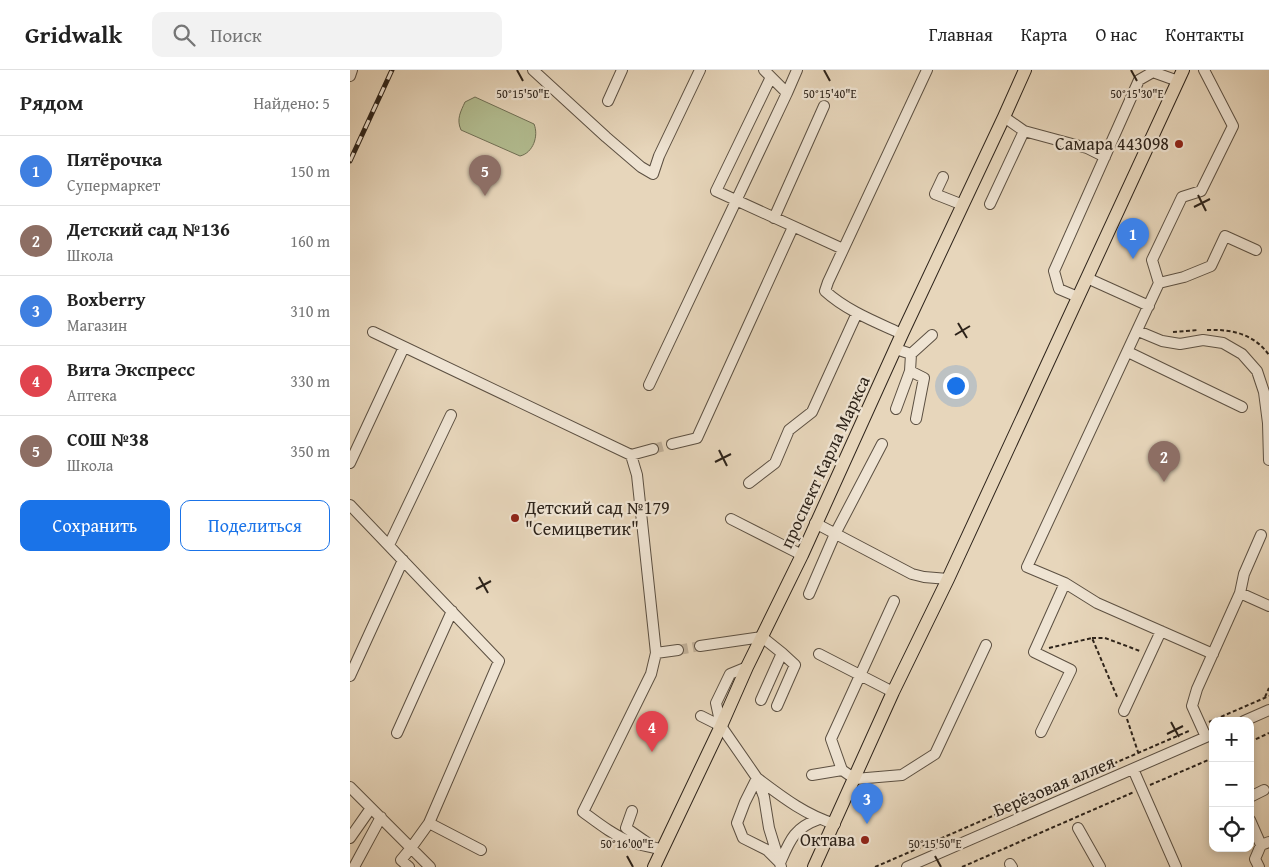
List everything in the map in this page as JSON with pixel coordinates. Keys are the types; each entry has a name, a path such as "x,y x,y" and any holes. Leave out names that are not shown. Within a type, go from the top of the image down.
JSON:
{"main road":[{"name":"проспект Карла Маркса","path":"654,867 657,848 721,726 747,667 802,555 815,523 1025,70"},
{"path":"814,867 1181,76"}],"street":[{"path":"350,76 352,70"},
{"path":"533,70 640,167 653,174 659,156 700,70"},
{"path":"608,101 622,70"},
{"path":"649,386 787,93 796,70"},
{"path":"902,334 857,313 833,298 826,291 828,282 843,249 927,70"},
{"path":"1204,70 1233,126 1201,191 1182,197 1152,260 1159,283 1150,306 1027,567 1065,582 1098,603 1213,654"},
{"path":"1078,297 1059,289 1054,271 1139,80 1153,72 1181,76"},
{"path":"787,93 767,74 716,191 843,249"},
{"path":"774,218 824,106"},
{"path":"1004,117 1024,131 1087,148 1105,157"},
{"path":"990,204 1024,131"},
{"path":"943,177 935,194 963,205"},
{"path":"672,444 697,438 794,227"},
{"path":"1159,283 1184,277 1211,266 1225,236 1256,250"},
{"path":"1086,278 1150,306"},
{"path":"749,482 775,463 789,430 812,412 857,313"},
{"path":"1138,331 1162,341 1180,344 1203,340 1223,343 1242,354 1257,371 1264,392 1268,423 1269,460"},
{"path":"374,332 631,454 652,449"},
{"path":"896,409 910,372 911,354 932,335"},
{"path":"350,463 404,347"},
{"path":"896,349 911,354"},
{"path":"1128,352 1242,407"},
{"path":"910,372 924,378 916,419"},
{"path":"388,545 451,415"},
{"path":"809,594 835,534 882,444"},
{"path":"631,454 637,475 656,653 651,674 583,812 616,835 632,843 657,848"},
{"path":"350,505 500,661 429,823 401,860 409,867"},
{"path":"731,519 802,555"},
{"path":"815,523 912,574 948,579"},
{"path":"1209,735 1201,725 1192,706 1197,689 1240,593 1244,574 1261,535"},
{"path":"350,676 403,560"},
{"path":"1041,732 1070,670 1034,652 1065,582"},
{"path":"1240,593 1269,606"},
{"path":"894,601 859,674 831,739 842,770 855,779 902,775 935,754 986,645"},
{"path":"397,733 452,612"},
{"path":"1124,711 1161,631"},
{"path":"700,646 762,637 795,665 777,706"},
{"path":"656,653 678,650"},
{"path":"761,700 782,653"},
{"path":"819,654 894,692"},
{"path":"1253,717 1269,710"},
{"path":"701,716 721,726 757,778 764,797 780,865"},
{"name":"Берёзовая аллея","path":"907,867 1209,736"},
{"path":"1133,769 1176,867"},
{"path":"812,775 842,770"},
{"path":"757,778 818,819 834,824"},
{"path":"757,778 737,823 742,838 767,850 780,865"},
{"path":"350,787 430,867"},
{"path":"1254,794 1264,790"},
{"path":"350,838 371,808"},
{"path":"632,811 626,828 657,848"},
{"path":"354,867 381,817"},
{"path":"780,865 789,840 804,824 818,819"},
{"path":"429,823 481,850"},
{"path":"1254,826 1265,844 1255,859 1258,867"},
{"path":"1078,828 1100,867"}],"path":[{"path":"1092,638 1124,711 1138,752"},
{"path":"1034,652 1092,638 1105,638 1150,655"},
{"path":"1265,697 1269,688"},
{"path":"875,867 1269,696"},
{"path":"1254,740 1269,733"},
{"path":"962,867 1209,760"}],"green space":[{"path":"475,97 534,124 536,134 534,143 525,154 520,156 461,130 459,119 462,109 465,102"}],"tunnel":[{"path":"653,449 672,444"},
{"path":"678,650 700,646"}],"railway":[{"path":"350,161 392,70"}],"place":[{"name":"Самара 443098","path":"1179,144"},
{"name":"СОШ №38","path":"485,196"},
{"name":"Пятёрочка","path":"1133,259"},
{"name":"Детский сад №136","path":"1164,482"},
{"name":"Детский сад №179 \"Семицветик\"","path":"515,518"},
{"name":"Вита Экспресс","path":"652,752"},
{"name":"Boxberry","path":"867,824"},
{"name":"Октава","path":"865,840"}]}
